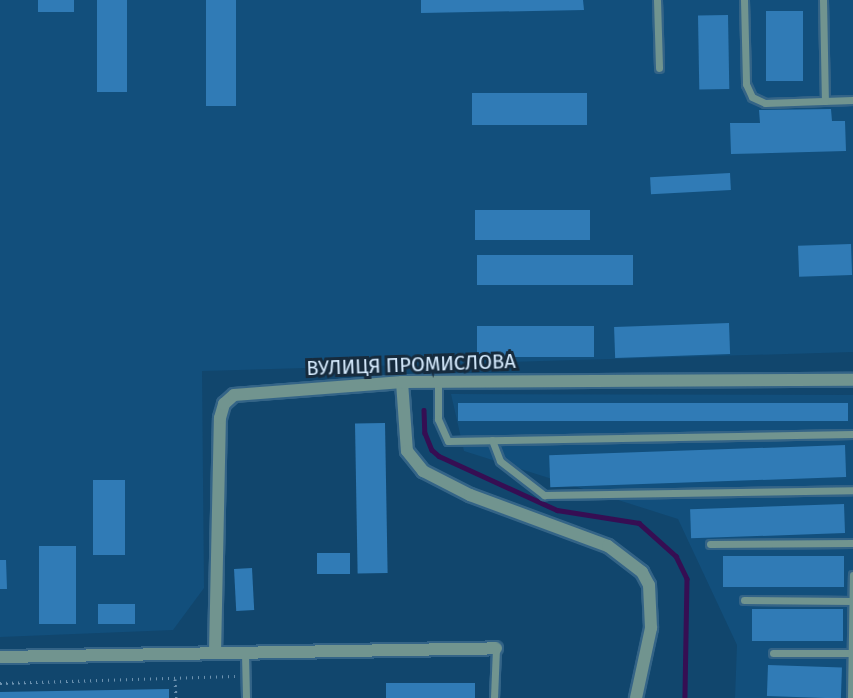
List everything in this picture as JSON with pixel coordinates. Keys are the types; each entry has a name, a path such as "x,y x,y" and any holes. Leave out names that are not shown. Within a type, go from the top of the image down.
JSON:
{"street":[{"name":"ВУЛИЦЯ ПРОМИСЛОВА","path":"215,653 220,418 224,404 234,395 248,391 438,381 853,380"},
{"path":"402,382 407,450 423,471 470,495 608,546 642,572 649,585 651,628 636,698"},
{"path":"0,657 496,648"}],"lane":[{"path":"657,0 659,68"},
{"path":"744,0 746,84 752,98 765,103 853,100"},
{"path":"823,0 825,101"},
{"path":"438,381 438,418 448,441 853,434"},
{"path":"492,440 500,460 544,495 853,490"},
{"path":"710,544 853,543"},
{"path":"851,698 853,575"},
{"path":"744,600 853,601"},
{"path":"494,698 496,648"},
{"path":"245,653 246,698"},
{"path":"773,653 852,653"}],"path":[{"path":"0,683 246,676"},
{"path":"175,678 176,698"}],"shaded area":[{"path":"0,0 853,0 853,352 202,371 204,588 173,630 0,637"},
{"path":"451,394 853,395 853,698 735,698 737,645 678,519 464,451"}],"building":[{"path":"38,0 74,0 74,12 38,12"},
{"path":"97,0 127,0 127,92 97,92"},
{"path":"206,0 236,0 236,106 206,106"},
{"path":"421,0 583,0 584,10 421,13"},
{"path":"766,11 803,11 803,81 766,81"},
{"path":"728,15 729,89 699,90 698,16"},
{"path":"472,93 587,93 587,125 472,125"},
{"path":"831,109 832,121 845,121 846,151 731,154 730,123 760,123 759,110"},
{"path":"730,173 731,190 651,194 650,177"},
{"path":"475,210 590,210 590,240 475,240"},
{"path":"851,244 852,275 799,277 798,246"},
{"path":"477,255 633,255 633,285 477,285"},
{"path":"729,323 730,354 615,358 614,327"},
{"path":"477,326 594,326 594,357 477,357"},
{"path":"458,403 848,403 848,421 458,421"},
{"path":"385,423 388,573 358,574 355,424"},
{"path":"845,445 846,477 550,487 549,455"},
{"path":"93,480 125,480 125,555 93,555"},
{"path":"844,504 845,533 691,538 690,509"},
{"path":"39,546 76,546 76,624 39,624"},
{"path":"317,553 350,553 350,574 317,574"},
{"path":"723,556 844,556 844,587 723,587"},
{"path":"0,560 6,560 7,589 0,589"},
{"path":"252,568 254,610 236,611 234,569"},
{"path":"98,604 135,604 135,624 98,624"},
{"path":"752,609 843,609 843,641 752,641"},
{"path":"768,665 842,668 841,698 767,696"},
{"path":"386,683 475,683 475,698 386,698"},
{"path":"169,689 169,698 0,698 0,692"}],"waterway":[{"path":"424,410 425,433 432,450 439,456 557,510 639,523 676,556 687,579 685,698"}]}
